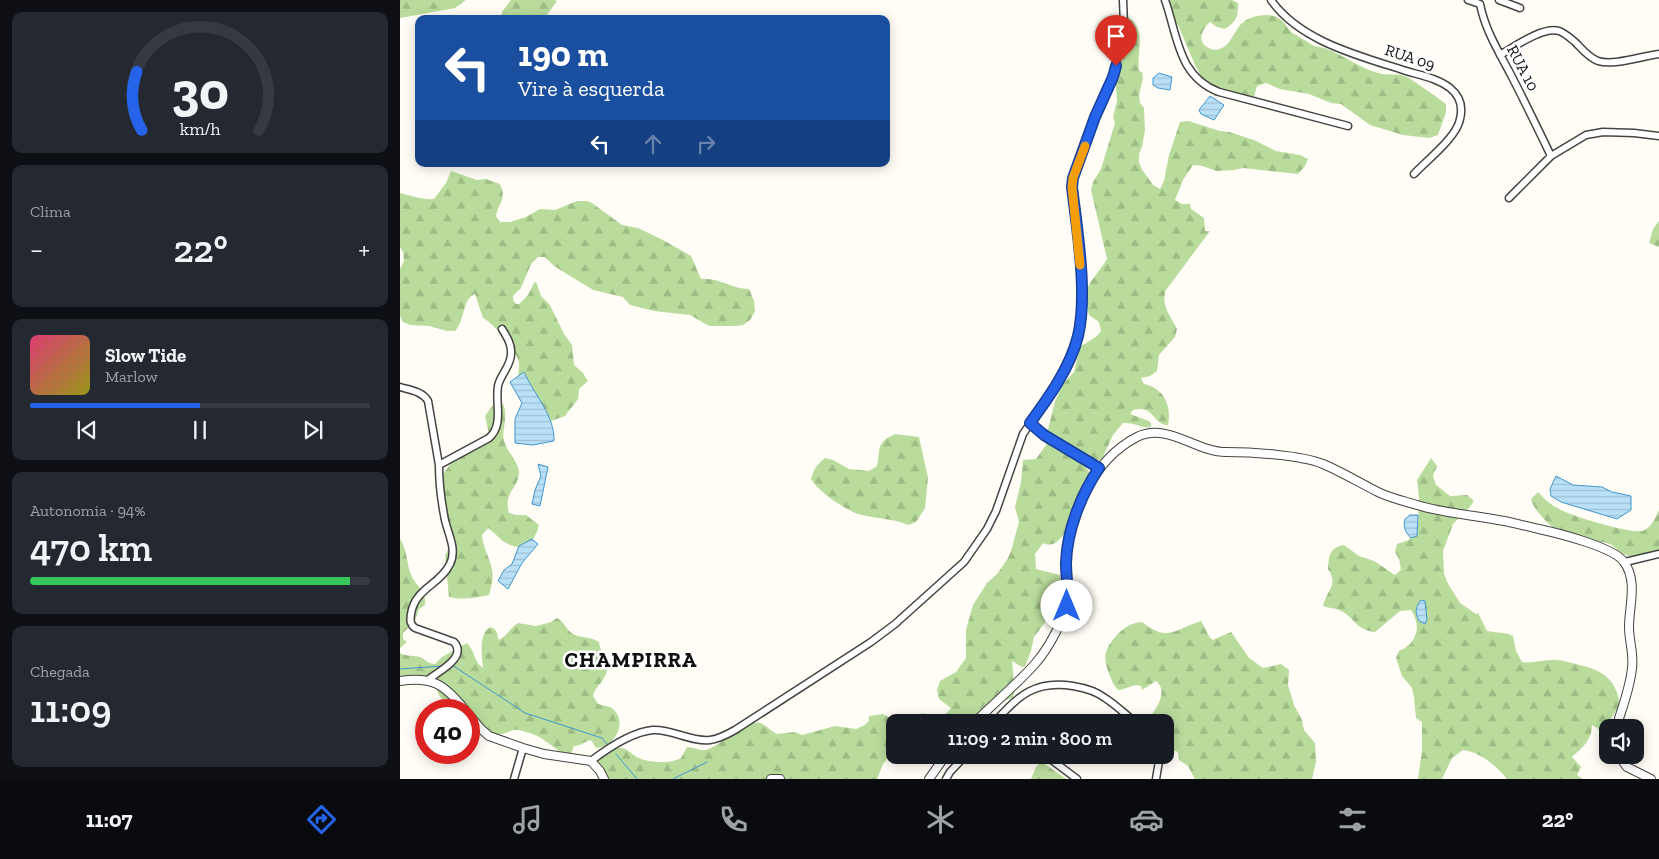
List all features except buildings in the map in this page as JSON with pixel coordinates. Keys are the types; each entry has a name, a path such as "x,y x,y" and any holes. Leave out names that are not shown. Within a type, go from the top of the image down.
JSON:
{"street":[{"path":"480,727 489,736 523,748 544,754 591,761 625,740 652,730 712,740 726,735 871,642 957,568 978,543 996,511 1023,434 1065,368 1078,337 1082,293 1080,255 1072,187 1073,178 1095,117 1113,77 1124,25 1123,0"},
{"path":"1165,0 1188,69 1201,83 1218,92 1348,126"},
{"name":"RUA 09","path":"1271,0 1294,24 1318,39 1439,81 1452,89 1458,96 1461,102 1460,120 1455,131 1414,174"},
{"name":"RUA 10","path":"1468,0 1481,2 1482,19 1551,156"},
{"path":"1499,0 1520,8"},
{"path":"1500,55 1550,30 1558,31 1568,36 1598,61 1625,60 1659,54"},
{"path":"1509,198 1551,156 1586,135 1594,133 1634,133 1659,136"},
{"path":"439,465 489,438 494,433 498,408 498,387 512,355 511,348 502,329"},
{"path":"400,388 418,392 428,401 439,465 444,518 452,544 453,557 446,570 414,602 410,620 415,628 454,642 457,649 451,663 428,680"},
{"path":"1030,423 1057,443 1099,468"},
{"path":"986,714 1035,665 1044,653 1063,618 1068,596 1066,564 1068,543 1079,507 1092,478 1099,468 1122,447 1138,436 1151,432 1160,432 1206,449 1220,452 1302,458 1317,462 1382,494 1413,504 1502,520 1550,532 1605,549 1615,554 1625,562 1630,572 1632,584 1629,629 1633,666 1629,687 1619,719"},
{"path":"1625,562 1659,554"},
{"path":"400,681 428,680 445,688 457,699"},
{"path":"1004,714 1020,696 1031,690 1044,685 1063,684 1092,690 1125,714"},
{"path":"514,779 523,748"},
{"path":"591,761 604,779"},
{"path":"929,779 940,764"},
{"path":"946,779 958,764"},
{"path":"1057,764 1077,779"},
{"path":"1156,779 1158,764"},
{"path":"1625,764 1651,779"},
{"path":"771,779 780,779"}],"green space":[{"path":"400,0 466,0 455,8 400,18"},
{"path":"511,0 557,1 547,15 502,15"},
{"path":"1164,0 1232,0 1238,3 1236,18 1229,26 1225,29 1217,27 1210,22 1204,29 1201,37 1203,44 1211,49 1217,50 1225,46 1246,20 1266,15 1278,17 1292,33 1312,45 1341,55 1375,72 1406,76 1446,104 1446,112 1438,135 1429,138 1403,135 1370,125 1341,104 1331,103 1309,94 1280,89 1266,83 1257,86 1252,99 1215,96 1195,65 1178,25"},
{"path":"1127,16 1137,28 1139,34 1138,63 1139,71 1142,72 1143,78 1139,95 1140,103 1144,108 1145,130 1139,154 1139,163 1153,185 1160,189 1164,181 1169,155 1180,122 1188,121 1229,132 1254,140 1276,151 1300,155 1308,159 1298,174 1243,168 1217,171 1193,165 1183,180 1175,200 1182,204 1190,204 1191,209 1204,218 1205,231 1210,231 1166,290 1164,301 1177,329 1175,337 1159,355 1157,371 1150,376 1141,378 1144,384 1157,389 1165,399 1169,411 1168,425 1159,422 1145,410 1133,410 1130,414 1149,421 1151,427 1123,423 1113,435 1102,459 1095,461 1080,458 1092,477 1076,513 1060,539 1052,544 1043,543 1035,554 1036,569 1060,575 1061,607 1056,614 1046,621 1034,637 1025,666 1022,667 1012,661 1015,690 1013,698 985,705 977,714 944,714 951,708 939,699 937,690 940,681 956,672 966,658 966,630 973,605 987,583 998,573 1011,551 1019,522 1015,507 1021,482 1023,460 1036,459 1046,445 1055,401 1063,384 1074,372 1080,347 1097,336 1101,331 1099,322 1089,315 1086,300 1088,286 1107,259 1091,190 1093,182 1101,169 1115,123 1113,117 1117,101 1115,72 1118,28 1121,21"},
{"path":"451,171 477,180 486,179 500,184 503,197 496,216 500,222 510,222 526,217 540,209 555,210 577,201 592,203 622,225 638,228 691,256 701,279 749,289 754,301 755,311 750,320 743,325 709,326 690,315 654,311 630,305 623,297 593,290 554,266 545,257 538,257 531,264 521,288 513,296 513,300 516,304 519,304 528,295 536,282 541,296 550,305 564,334 572,345 574,365 583,373 588,381 579,389 578,399 565,416 544,422 519,386 519,363 514,351 498,331 483,318 475,294 468,300 461,322 455,331 447,331 429,326 410,325 403,322 400,316 400,269 404,261 403,252 400,247 400,193 434,199 446,183"},
{"path":"1659,221 1659,247 1649,243 1653,229"},
{"path":"495,402 503,404 505,409 504,441 517,465 519,473 509,495 509,513 526,515 539,525 533,539 521,547 507,544 488,528 482,535 493,573 489,595 469,598 449,597 445,556 448,549 450,531 441,485 442,476 453,460 483,441 489,434 485,416"},
{"path":"895,434 919,437 928,478 925,508 916,522 908,525 858,514 832,500 811,479 816,467 825,458 833,460 849,469 869,471 877,466 880,447 884,440"},
{"path":"1431,458 1437,466 1433,476 1436,485 1450,496 1467,495 1474,501 1453,524 1443,551 1444,573 1447,582 1460,603 1476,614 1478,613 1487,631 1513,636 1516,651 1522,662 1559,660 1585,666 1606,676 1615,688 1620,705 1610,719 1599,719 1599,729 1592,725 1589,739 1572,757 1581,767 1577,775 1583,779 1507,779 1488,760 1463,750 1452,758 1442,779 1418,779 1422,751 1422,722 1416,718 1412,688 1402,676 1396,658 1399,651 1410,644 1416,634 1416,622 1411,610 1400,611 1375,632 1363,629 1339,610 1323,606 1332,584 1328,569 1330,556 1333,550 1339,546 1344,545 1359,556 1374,561 1395,575 1401,570 1399,559 1395,552 1397,544 1409,540 1418,525 1419,498 1417,480"},
{"path":"1538,492 1550,504 1575,516 1626,530 1645,530 1653,522 1659,510 1659,551 1651,555 1636,557 1620,552 1610,544 1578,539 1563,534 1546,521 1536,510 1531,499"},
{"path":"400,539 403,543 412,577 425,597 425,605 419,609 415,621 403,633 403,639 407,642 400,648"},
{"path":"557,618 572,633 599,642 607,668 605,676 593,696 598,704 610,707 619,718 618,731 610,743 596,748 592,741 589,740 574,746 570,756 539,737 521,730 497,735 487,734 480,730 480,699 442,699 434,684 438,673 400,680 400,653 420,657 435,664 442,657 467,643 478,663 483,668 482,639 491,627 497,633 499,640 518,623 536,626 551,622"},
{"path":"1201,621 1213,640 1231,632 1249,658 1263,668 1281,664 1289,670 1288,685 1294,705 1302,720 1304,730 1315,743 1316,762 1312,779 1195,779 1188,766 1179,760 1178,752 1174,750 1174,714 1152,714 1161,696 1160,686 1156,681 1142,690 1141,686 1138,685 1118,690 1115,687 1107,669 1105,658 1110,644 1124,629 1132,624 1142,622 1159,632 1165,633"},
{"path":"883,714 886,716 886,760 877,779 603,779 595,761 609,751 619,748 625,749 644,760 672,761 681,758 687,747 701,750 712,748 739,729 753,723 760,723 777,734 795,732 802,735 835,726 856,729 869,721 869,716"},
{"path":"1039,764 1045,764 1066,779 1031,779"}],"water":[{"path":"1159,73 1172,77 1170,90 1153,85 1153,78"},
{"path":"1210,96 1224,105 1214,120 1201,114 1199,110"},
{"path":"524,372 548,414 554,441 533,445 515,443 515,419 522,403 510,382"},
{"path":"538,464 548,467 540,506 532,504 541,476"},
{"path":"1556,476 1573,485 1602,487 1612,492 1631,496 1631,510 1617,519 1561,502 1551,496 1550,489"},
{"path":"1410,515 1418,515 1417,536 1411,538 1404,527 1405,519"},
{"path":"532,539 538,544 522,563 508,589 498,581 504,570 512,564 519,546"},
{"path":"1421,600 1425,601 1427,620 1425,624 1419,621 1416,613"}],"waterway":[{"path":"452,665 525,713 602,738 607,744"},
{"path":"400,669 443,666"},
{"path":"616,754 637,779"},
{"path":"673,779 707,762"}],"slow traffic":[{"path":"1080,265 1072,187 1076,168 1085,146"}],"district":[{"name":"CHAMPIRRA","path":"631,659"}],"route":[{"path":"1067,606 1066,564 1068,543 1086,490 1099,468 1044,435 1030,423 1065,368 1078,337 1082,293 1080,255 1072,187 1073,178 1116,66"}]}
